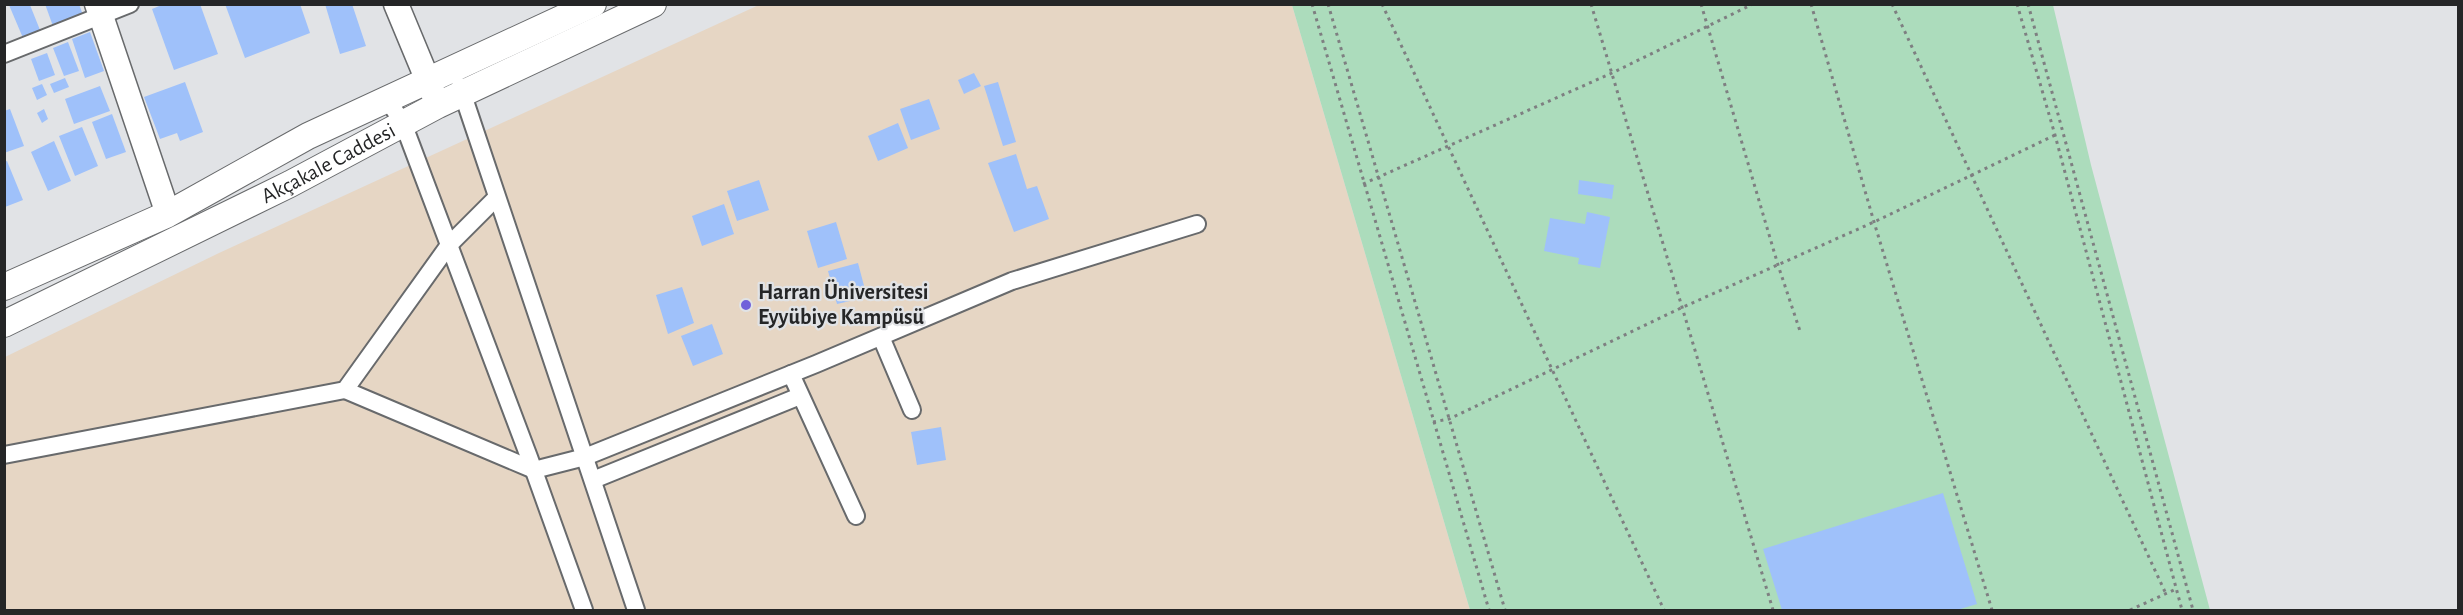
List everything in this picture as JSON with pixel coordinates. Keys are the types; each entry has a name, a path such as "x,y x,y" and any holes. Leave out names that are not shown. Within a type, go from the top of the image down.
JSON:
{"main road":[{"name":"Akçakale Caddesi","path":"4,287 168,214 308,136 592,4"},
{"name":"Akçakale Caddesi","path":"4,324 290,184 438,105 653,4"}],"street":[{"path":"4,54 99,11 130,4"},
{"path":"396,4 438,105"},
{"path":"99,11 168,214"},
{"path":"453,69 535,305 636,610"},
{"path":"387,99 403,123 534,470 584,610"},
{"path":"345,390 449,245 496,198"},
{"path":"4,454 345,390 534,470 585,457 881,337 1012,281 1197,224"},
{"path":"881,337 912,410"},
{"path":"791,374 856,516"},
{"path":"593,480 800,396"}],"path":[{"path":"1312,4 1489,610"},
{"path":"1328,4 1505,610"},
{"path":"1382,4 1664,610"},
{"path":"1591,4 1773,610"},
{"path":"1701,4 1778,265 1800,331"},
{"path":"1363,184 1612,73 1753,4"},
{"path":"1810,4 1992,610"},
{"path":"1892,4 2166,594"},
{"path":"2017,4 2055,135 2182,610"},
{"path":"2028,4 2193,610"},
{"path":"1433,422 1449,419 1681,308 1874,222 2055,135"},
{"path":"2130,610 2176,589"}],"shaded area":[{"name":"Harran Üniversitesi Eyyübiye Kampüsü","path":"761,4 1292,5 1470,610 5,610 5,357 219,253"}],"green space":[{"path":"1292,5 2053,5 2091,165 2210,610 1470,610"}],"building":[{"path":"45,4 79,4 84,18 54,29"},
{"path":"164,4 200,4 218,54 174,70 152,9"},
{"path":"225,4 300,4 310,33 245,58"},
{"path":"325,4 352,4 366,46 340,54"},
{"path":"9,5 30,5 40,30 23,38"},
{"path":"90,32 104,71 85,78 72,39"},
{"path":"68,42 79,71 64,76 53,48"},
{"path":"47,53 55,75 39,81 31,59"},
{"path":"974,73 981,86 964,94 958,80"},
{"path":"65,78 69,87 54,93 50,84"},
{"path":"185,82 203,132 180,141 177,133 160,139 144,97"},
{"path":"998,82 1016,142 1003,146 984,86"},
{"path":"42,84 47,95 37,100 32,88"},
{"path":"100,86 110,111 74,124 65,99"},
{"path":"929,99 940,129 911,140 900,109"},
{"path":"10,109 24,146 4,153 4,111"},
{"path":"44,109 48,119 42,123 37,113"},
{"path":"112,114 126,152 106,159 92,122"},
{"path":"898,123 908,148 878,161 868,136"},
{"path":"82,127 98,166 75,176 59,136"},
{"path":"54,141 71,181 48,191 31,152"},
{"path":"1016,154 1027,189 1037,186 1049,219 1014,232 988,163"},
{"path":"7,161 23,200 5,207 4,162"},
{"path":"759,180 769,210 737,221 727,191"},
{"path":"1579,180 1614,185 1612,199 1578,194"},
{"path":"724,204 734,234 702,246 692,216"},
{"path":"1587,212 1610,217 1600,268 1578,264 1579,258 1544,251 1550,218 1585,224"},
{"path":"836,222 847,259 818,268 807,231"},
{"path":"858,263 867,297 837,304 828,271"},
{"path":"682,287 694,323 668,334 656,295"},
{"path":"712,324 723,354 693,366 681,336"},
{"path":"941,427 946,460 917,465 911,432"},
{"path":"1943,493 1977,604 1957,610 1782,610 1763,549"}],"place":[{"name":"Harran Üniversitesi Eyyübiye Kampüsü","path":"746,305"}]}
